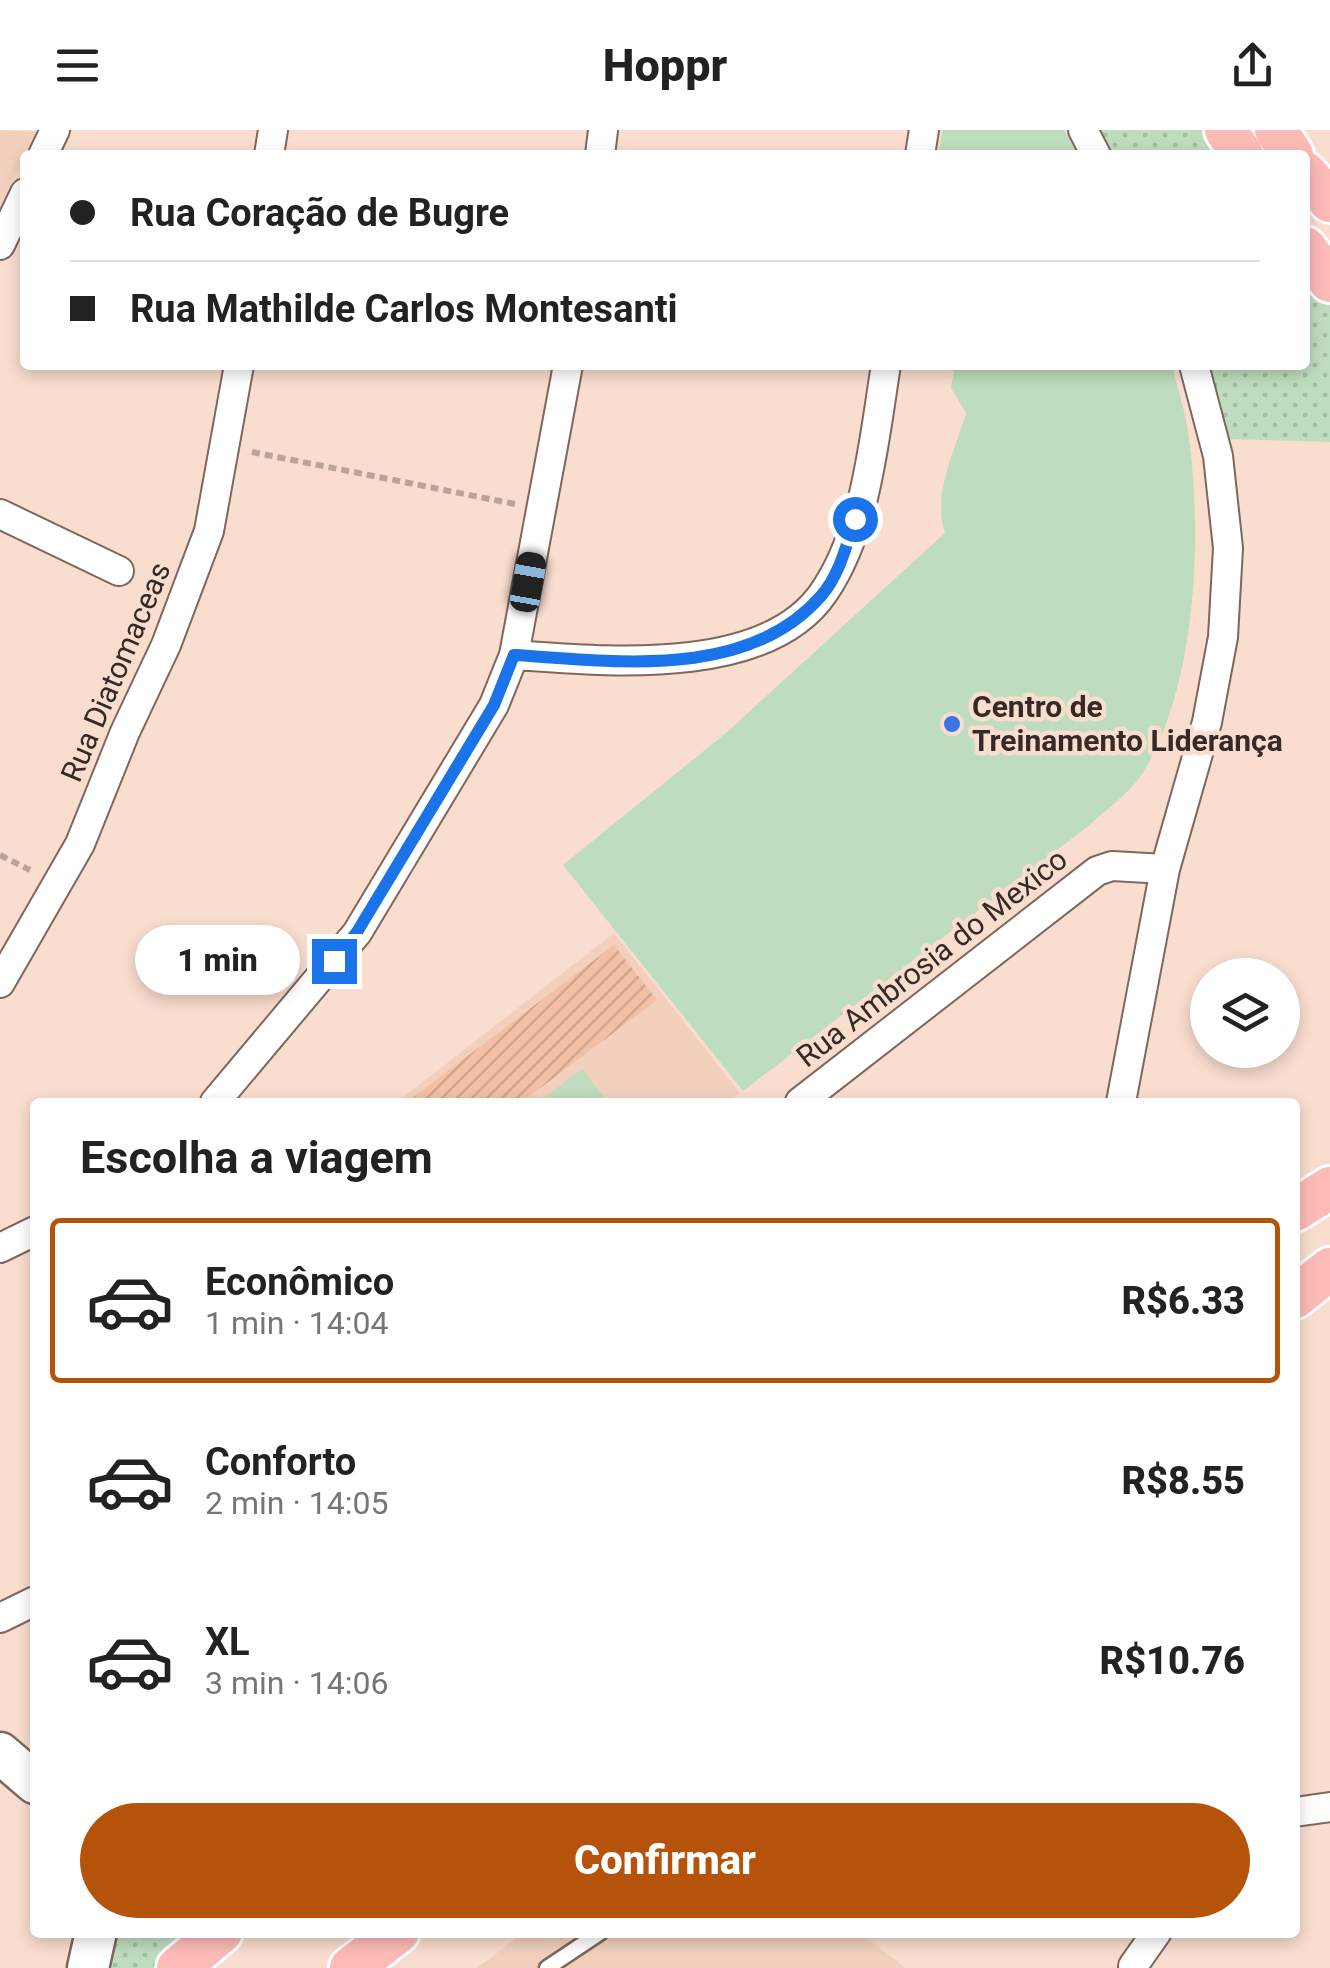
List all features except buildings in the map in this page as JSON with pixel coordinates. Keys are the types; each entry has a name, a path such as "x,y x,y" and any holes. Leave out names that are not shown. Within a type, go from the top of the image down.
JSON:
{"main road":[{"path":"1310,178 1330,201"},
{"path":"1310,255 1330,281"},
{"path":"1300,1207 1330,1188"},
{"path":"1300,1293 1330,1270"},
{"path":"0,1753 30,1779"},
{"path":"88,1968 95,1938"},
{"path":"178,1968 214,1938"},
{"path":"330,1968 353,1938"},
{"path":"351,1968 390,1938"}],"street":[{"path":"0,245 20,203"},
{"name":"Rua Diatomaceas","path":"0,984 80,844 166,645 209,531 237,370"},
{"path":"218,1098 357,932 494,705 514,655 567,370"},
{"path":"514,655 596,660 694,659 741,647 787,626 823,595 843,555 867,484 885,370"},
{"path":"1122,1098 1166,870 1207,722 1223,637 1228,548 1218,456 1195,370"},
{"path":"0,514 118,571"},
{"name":"Rua Ambrosia do Mexico","path":"805,1098 1097,870 1112,866 1166,870"},
{"path":"0,1248 30,1233"},
{"path":"0,1618 30,1603"},
{"path":"1300,1811 1330,1806"},
{"path":"1133,1966 1153,1938"}],"lane":[{"path":"547,1968 592,1938"}],"path":[{"path":"266,455 542,509"}],"shaded area":[{"path":"0,130 36,132 27,150 20,150 20,165 0,206"},
{"path":"614,933 740,1093 733,1098 402,1098"},
{"path":"517,1938 867,1938 906,1968 477,1968"}],"green space":[{"path":"942,130 1064,130 1075,150 940,150"},
{"path":"1098,130 1212,130 1223,150 1108,150"},
{"path":"1310,277 1330,305 1330,442 1226,439 1204,370 1310,370"},
{"name":"Centro de Treinamento Liderança","path":"954,370 1173,370 1188,432 1195,516 1191,608 1174,698 1142,774 1123,795 1087,827 743,1091 563,865 726,733 945,533 943,488 966,413 951,388"},
{"path":"582,1069 605,1098 543,1098"},
{"path":"110,1938 198,1938 162,1968 106,1968"}],"place":[{"name":"Centro de Treinamento Liderança","path":"952,724"}],"route":[{"path":"334,961 357,932 494,705 514,655 596,660 694,659 741,647 787,626 823,595 855,519"}]}
